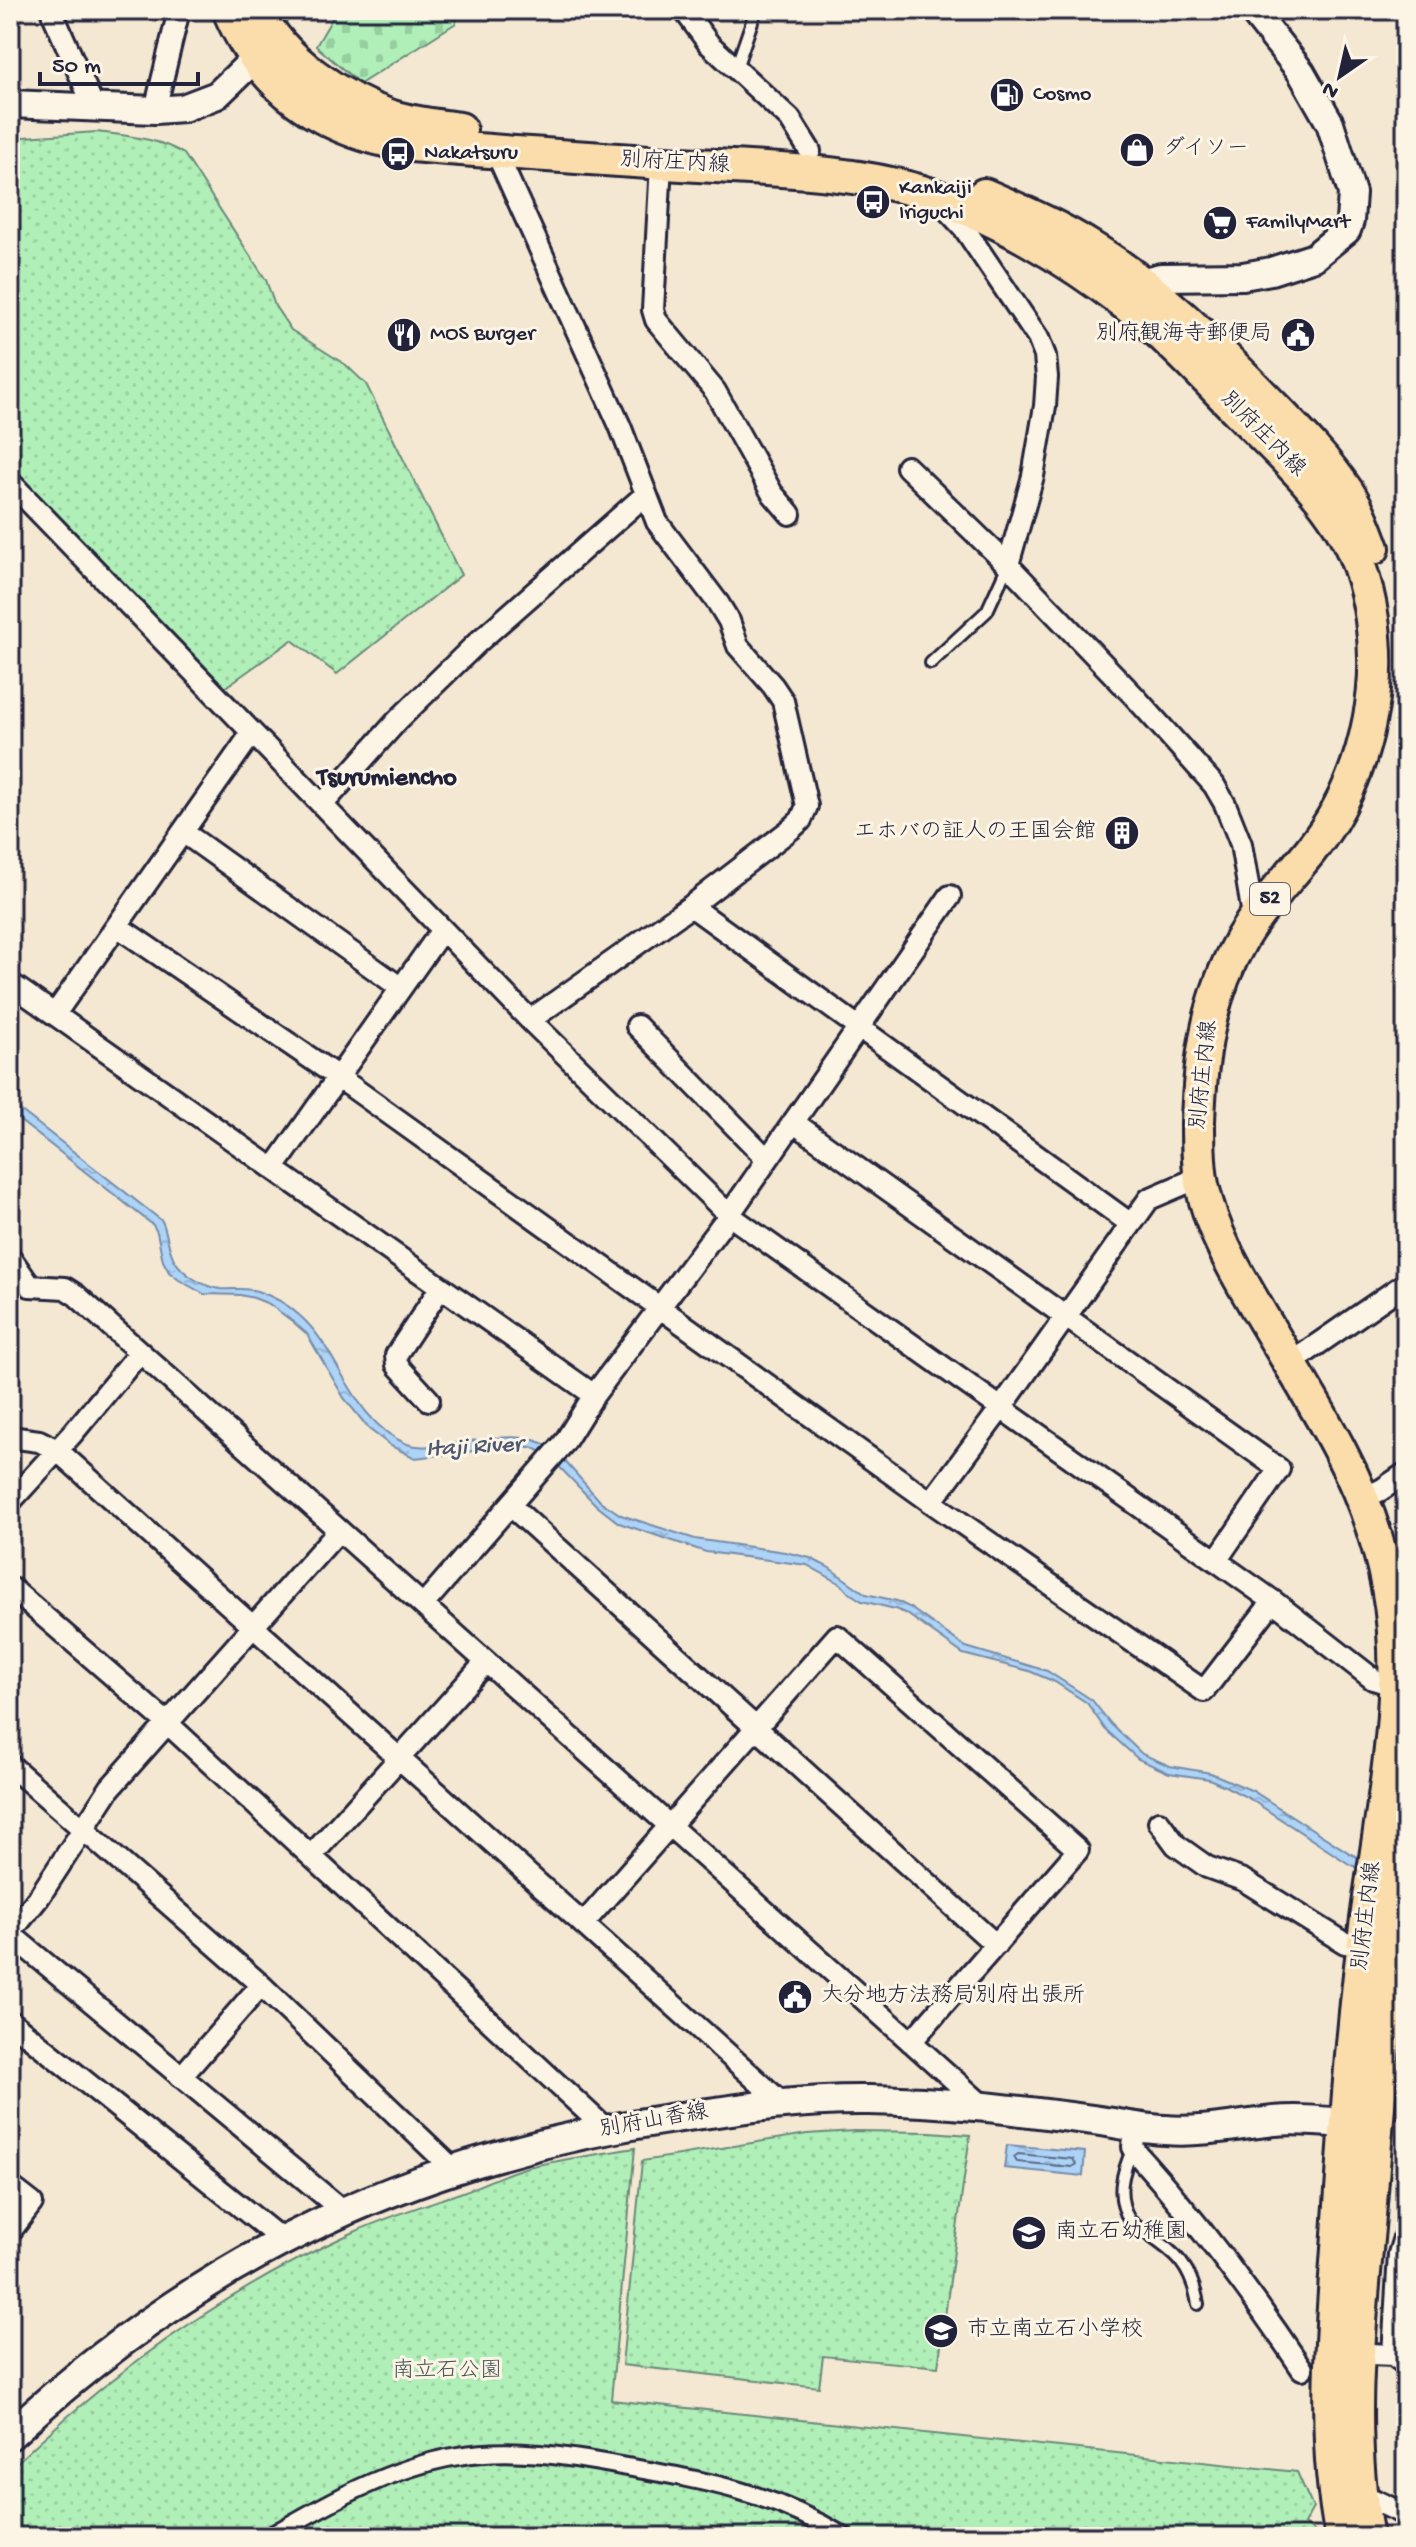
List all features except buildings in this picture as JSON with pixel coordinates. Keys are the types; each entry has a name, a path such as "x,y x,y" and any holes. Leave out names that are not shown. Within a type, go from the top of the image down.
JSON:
{"main road":[{"name":"別府庄内線","path":"229,10 239,33 265,49 302,64 344,95 406,121 510,133 810,151 892,163 962,186 1030,215 1094,249 1177,350 1309,483 1348,541 1368,598 1374,658 1370,719 1352,777 1338,809 1321,837 1254,921 1235,952 1218,990 1205,1042 1199,1092 1200,1177 1221,1242 1297,1359"},
{"name":"別府庄内線","path":"258,10 275,83 321,116 362,135 412,145 496,152 845,175 938,198 1016,233 1079,272 1132,293 1202,334 1327,465 1364,523 1389,606 1392,635 1390,706 1385,742 1359,812 1338,847 1271,934 1241,991 1224,1056 1217,1132 1218,1172 1238,1233 1343,1456 1383,1487 1406,1574"},
{"name":"別府庄内線","path":"1367,2537 1329,2449 1344,2353 1392,1737 1401,1686 1389,1593 1378,1545 1383,1487"},
{"name":"別府庄内線","path":"1377,1945 1406,1810"},
{"name":"別府山香線","path":"10,2435 81,2372 130,2334 233,2267 282,2240 343,2211 453,2169 606,2129 783,2104 866,2100 983,2106 1134,2136 1299,2119 1362,2125"},
{"name":"別府庄内線","path":"1342,2537 1347,2496"}],"street":[{"path":"51,10 94,107"},
{"path":"155,110 179,10"},
{"path":"684,10 709,44 790,119 810,151"},
{"path":"1132,293 1161,277 1243,276 1271,271 1314,257 1347,230 1352,193 1330,123 1301,72 1252,10"},
{"path":"10,104 155,110 183,108 208,100 225,89 265,49"},
{"path":"496,152 620,426 657,522 718,603 738,646 783,701 807,799 805,813 791,829 691,906 530,1020"},
{"path":"661,163 653,310 656,320 715,391 772,493 790,514"},
{"path":"938,198 964,228 1038,338 1045,356 1047,377 1039,444 1008,565"},
{"path":"907,467 1008,565 1134,696 1214,785 1241,844 1254,921"},
{"path":"10,482 530,1020 729,1215 1273,1601 1373,1679 1401,1686"},
{"path":"322,805 451,667 645,495"},
{"path":"55,1014 252,733"},
{"path":"183,832 401,988"},
{"path":"423,1605 564,1443 594,1395 729,1215 950,896"},
{"path":"691,906 1131,1224"},
{"path":"117,926 338,1077 931,1502 1204,1691 1273,1601"},
{"path":"274,1168 442,930"},
{"path":"10,983 594,1395"},
{"path":"637,1026 767,1159"},
{"path":"793,1122 1279,1469 1216,1561"},
{"path":"931,1502 1149,1199 1200,1177"},
{"path":"10,1257 30,1286 69,1290 983,2106"},
{"path":"1297,1359 1406,1283"},
{"path":"429,1400 397,1365 396,1355 441,1287"},
{"path":"10,1502 140,1352"},
{"path":"10,1437 39,1441 57,1450 783,2104"},
{"path":"510,1505 996,1945"},
{"path":"339,1530 110,1788 39,1897 10,1933 343,2211"},
{"path":"10,1587 166,1722 606,2129"},
{"path":"583,1924 837,1636 1078,1850 911,2042"},
{"path":"311,1856 486,1662"},
{"path":"10,1765 261,1985 453,2169"},
{"path":"1159,1822 1176,1845 1207,1867 1243,1880 1345,1943 1377,1945"},
{"path":"181,2077 261,1985"},
{"path":"10,2021 282,2240"},
{"path":"1134,2136 1257,2301 1302,2369"},
{"path":"10,2186 32,2203 10,2232"},
{"path":"1344,2353 1400,2360 1399,2254 1406,2231"},
{"path":"269,2537 367,2485 436,2460 469,2454 518,2453 587,2460 716,2483 792,2509 845,2537"},
{"path":"1347,2496 1406,2515"}],"lane":[{"path":"736,70 756,10"},
{"path":"931,663 987,611 1008,565"},
{"path":"1134,2136 1121,2184 1124,2212 1130,2221 1184,2263 1195,2285 1198,2304"}],"green space":[{"path":"337,10 458,11 456,23 360,84 316,46"},
{"path":"97,132 153,141 184,154 266,280 275,306 291,330 346,365 366,384 461,575 337,674 292,640 220,691 10,471 10,138"},
{"path":"854,2131 970,2135 938,2367 823,2356 819,2387 622,2365 642,2161 807,2134"},
{"name":"南立石公園","path":"635,2148 611,2400 1297,2472 1313,2508 1304,2524 1315,2532 1315,2537 10,2537 10,2469 88,2399 171,2336 215,2308 305,2256 392,2216 528,2167"}],"water":[{"name":"Itaji River","path":"10,1102 162,1221 172,1256 189,1275 215,1288 248,1289 263,1293 299,1315 326,1347 372,1419 407,1444 443,1445 501,1437 529,1439 555,1450 600,1501 621,1515 695,1539 810,1558 866,1594 909,1607 966,1647 1047,1671 1092,1700 1142,1754 1170,1766 1211,1773 1253,1791 1351,1854 1402,1878 1406,1892 1349,1864 1225,1786 1209,1779 1169,1773 1138,1759 1105,1729 1087,1703 1055,1682 1029,1671 963,1654 907,1614 862,1601 841,1584 807,1565 706,1552 619,1523 597,1506 548,1455 532,1447 415,1458 391,1446 369,1429 344,1398 307,1334 269,1304 240,1295 204,1294 179,1280 169,1272 163,1261 153,1225 10,1113"},
{"path":"1007,2145 1085,2152 1083,2176 1004,2168"}],"place":[{"name":"Cosmo","path":"1007,95"},
{"name":"ダイソー","path":"1137,150"},
{"name":"Nakatsuru","path":"398,154"},
{"name":"Kankaiji Iriguchi","path":"873,202"},
{"name":"FamilyMart","path":"1220,223"},
{"name":"MOS Burger","path":"404,335"},
{"name":"別府観海寺郵便局","path":"1298,335"},
{"name":"エホバの証人の王国会館","path":"1122,833"},
{"name":"大分地方法務局別府出張所","path":"795,1997"},
{"name":"南立石幼稚園","path":"1029,2233"},
{"name":"市立南立石小学校","path":"941,2331"}],"district":[{"name":"Tsurumiencho","path":"387,779"}]}
